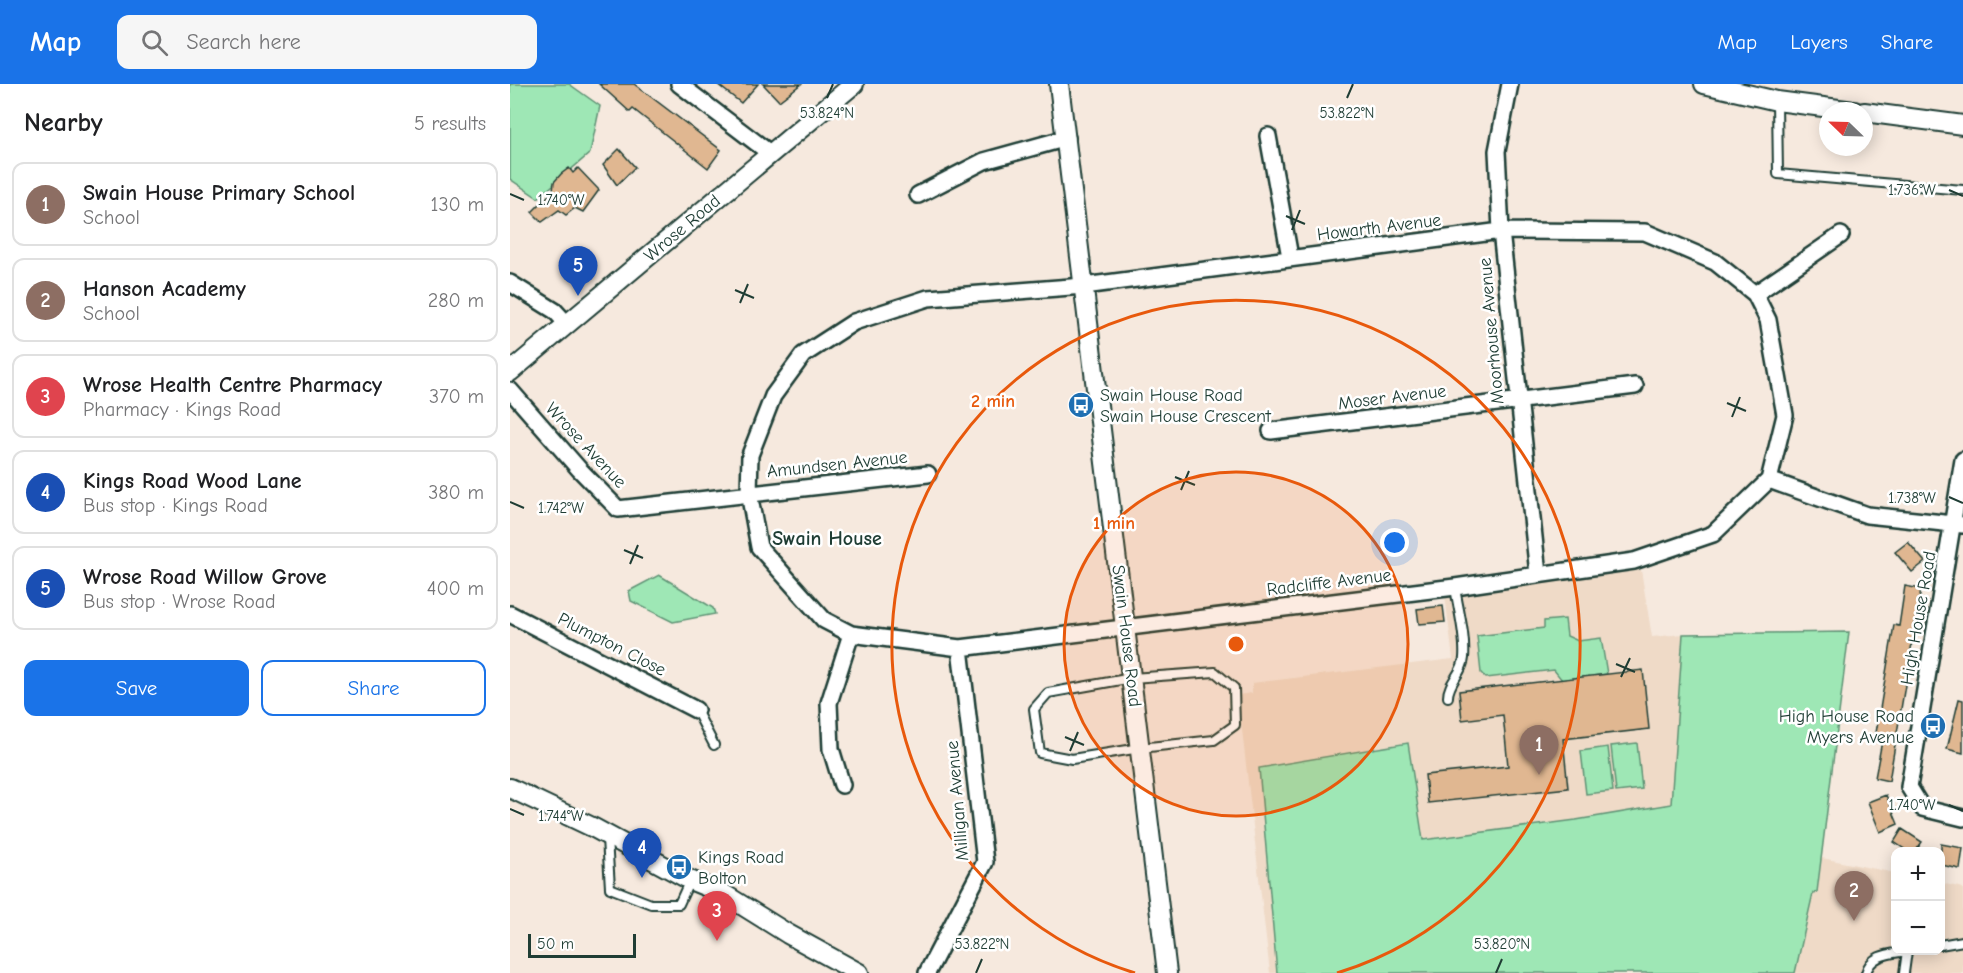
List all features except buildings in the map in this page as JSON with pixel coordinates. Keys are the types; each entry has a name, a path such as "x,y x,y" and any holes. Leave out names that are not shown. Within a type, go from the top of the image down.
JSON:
{"street":[{"path":"679,84 771,154"},
{"name":"Wrose Road","path":"510,372 854,84"},
{"name":"Swain House Road","path":"1059,84 1167,973"},
{"name":"Moorhouse Avenue","path":"1510,84 1497,151 1501,231 1517,401 1538,574"},
{"path":"1704,84 1723,86 1777,101 1819,106"},
{"path":"1873,113 1963,125"},
{"path":"1268,136 1290,257"},
{"path":"918,195 984,161 1067,138"},
{"name":"Howarth Avenue","path":"851,634 824,620 759,547 749,493 750,455 773,396 803,356 854,322 928,298 1084,286 1290,257 1501,231 1645,232 1716,262 1755,294"},
{"path":"1841,235 1755,294 1768,320 1785,415 1769,480 1867,515 1959,524"},
{"path":"510,284 555,311 567,324"},
{"name":"Moser Avenue","path":"1271,431 1635,386"},
{"name":"Wrose Avenue","path":"510,390 579,469 618,509 749,493"},
{"name":"High House Road","path":"1963,460 1959,524 1909,787 1922,808 1963,818"},
{"name":"Amundsen Avenue","path":"749,493 928,474"},
{"name":"Radcliffe Avenue","path":"851,634 960,648 1455,587 1634,561 1713,534 1769,480"},
{"name":"Plumpton Close","path":"510,614 696,710"},
{"path":"842,785 831,749 829,703 851,634"},
{"name":"Milligan Avenue","path":"927,973 986,862 960,648"},
{"path":"510,788 607,835 690,880 724,894 788,934 859,973"}],"lane":[{"path":"1777,101 1778,174 1963,190"},
{"path":"1448,697 1449,688 1462,669 1464,657 1455,587"},
{"path":"1215,672 1234,688 1235,725 1214,740 1140,747 1072,759 1040,753 1034,709 1048,693 1132,678 1215,672"},
{"path":"696,710 714,745"},
{"path":"607,835 610,888 651,904 679,904 690,880"},
{"path":"1945,944 1963,940"},
{"path":"1866,973 1872,961 1891,954"},
{"path":"1904,973 1906,955"}],"shaded area":[{"path":"1641,570 1652,637 1683,634 1849,632 1822,858 1891,872 1891,955 1945,955 1945,884 1963,888 1963,973 1270,973 1238,695 1252,693 1252,683 1453,659 1445,595"}],"green space":[{"path":"510,84 569,84 600,106 590,153 538,198 510,179"},
{"path":"659,575 713,608 715,614 673,622 631,601 629,591"},
{"path":"1565,619 1567,636 1578,641 1601,638 1607,674 1562,680 1554,670 1486,678 1481,673 1477,636 1544,628 1544,621"},
{"path":"1849,632 1817,892 1813,893 1795,973 1277,973 1259,768 1408,743 1423,840 1576,820 1671,804 1683,634"},
{"path":"1637,743 1642,789 1616,792 1611,746"},
{"path":"1608,747 1613,791 1586,794 1581,751"}],"place":[{"name":"Wrose Road Willow Grove","path":"578,296"},
{"name":"Swain House Road Swain House Crescent","path":"1081,405"},
{"name":"High House Road Myers Avenue","path":"1933,726"},
{"name":"Swain House Primary School","path":"1539,775"},
{"name":"Kings Road Bolton","path":"679,867"},
{"name":"Kings Road Wood Lane","path":"642,878"},
{"name":"Hanson Academy","path":"1854,921"},
{"name":"Wrose Health Centre Pharmacy","path":"717,941"}],"district":[{"name":"Swain House","path":"827,538"}]}
